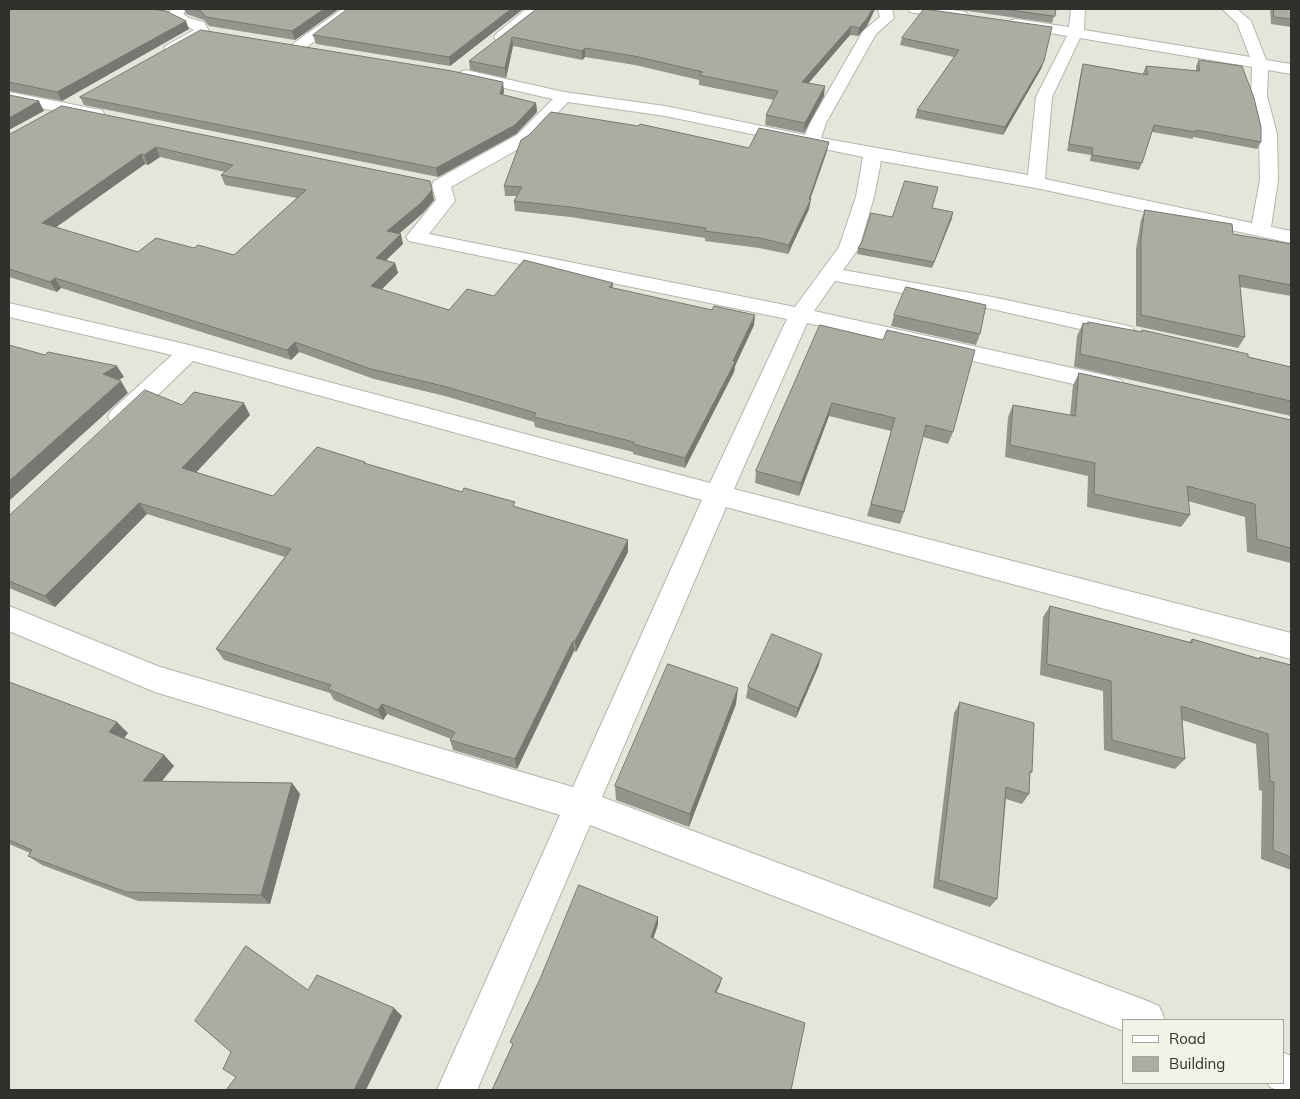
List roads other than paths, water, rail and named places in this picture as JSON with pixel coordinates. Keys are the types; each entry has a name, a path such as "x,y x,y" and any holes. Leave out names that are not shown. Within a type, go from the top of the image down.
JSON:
{"street":[{"path":"299,46 351,9"},
{"path":"486,49 529,15 533,9"},
{"path":"812,142 818,123 870,31 887,18 885,9"},
{"path":"916,9 972,17"},
{"path":"1036,182 1044,97 1076,32 1078,9"},
{"path":"1229,9 1244,21 1260,64 1259,96 1268,134 1269,180 1260,231"},
{"path":"173,12 184,21 199,25 202,31"},
{"path":"1000,21 1076,32 1291,69"},
{"path":"160,55 202,31 222,34"},
{"path":"279,43 318,50"},
{"path":"470,61 454,73 564,97 665,112 873,154 1036,182 1291,237"},
{"path":"9,97 114,118"},
{"path":"564,97 524,139 432,184 446,201 416,237 800,315 1128,388"},
{"path":"41,122 83,99"},
{"path":"457,1090 718,495 800,315 849,248 866,197 873,154"},
{"path":"830,274 992,303 1146,337"},
{"path":"9,310 190,352 718,495 1291,646"},
{"path":"103,433 190,352"},
{"path":"9,618 155,679 583,806 1142,1019"}]}
